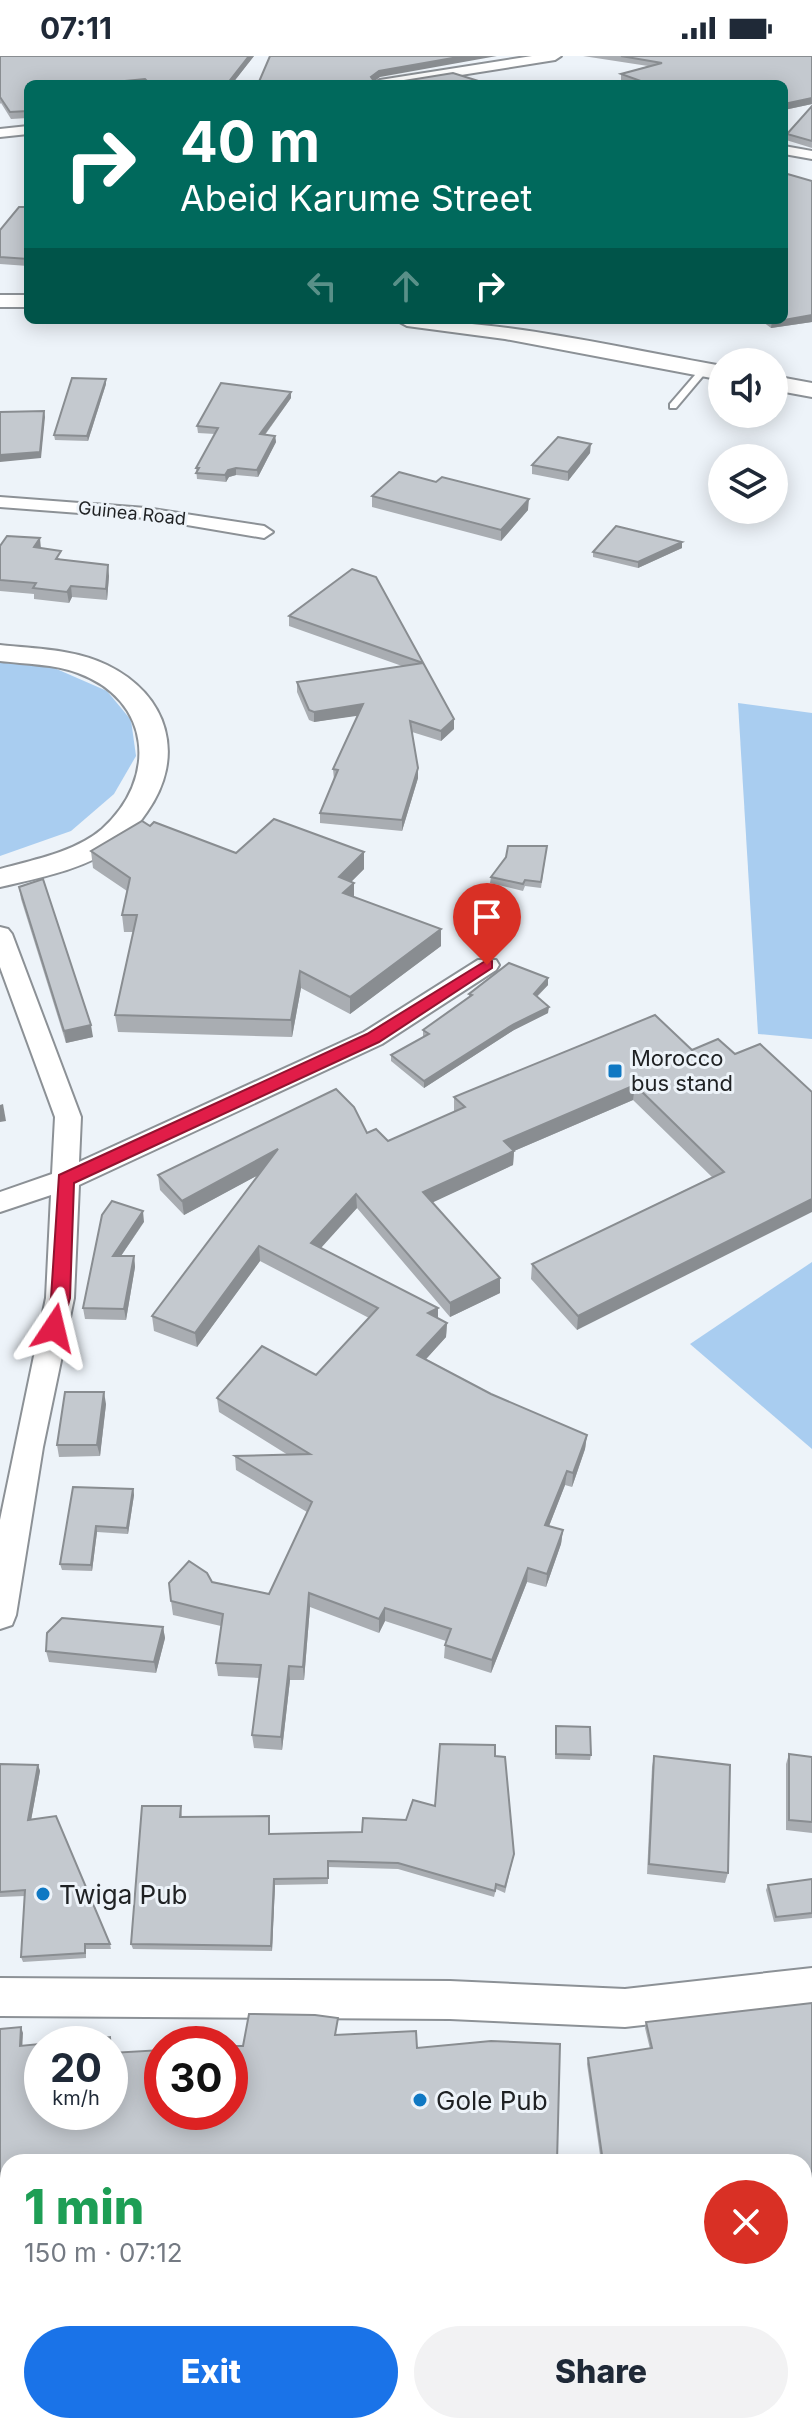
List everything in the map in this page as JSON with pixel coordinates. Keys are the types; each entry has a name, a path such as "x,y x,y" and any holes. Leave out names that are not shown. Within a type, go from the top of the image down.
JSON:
{"street":[{"path":"410,80 555,56"},
{"path":"469,72 498,80"},
{"path":"0,133 24,130"},
{"path":"788,151 812,155"},
{"path":"0,301 24,301"},
{"path":"437,324 505,333 708,370"},
{"path":"788,386 812,390"},
{"name":"Guinea Road","path":"0,502 146,513 264,532"},
{"path":"0,653 49,658 100,672 134,698 152,728 158,758 143,800 110,837 51,866 0,878"},
{"path":"0,934 68,1117 60,1298 28,1447 0,1615"},
{"path":"0,1202 65,1180 373,1038 487,965"},
{"path":"0,1997 450,2000 625,2008 812,1987"}],"lane":[{"path":"673,406 708,375"}],"shaded area":[{"path":"0,659 52,667 107,691 131,720 136,756 114,794 71,831 0,856"},
{"path":"738,703 812,713 812,1039 758,1034"},
{"path":"812,1262 812,1449 690,1344"}],"building":[{"path":"0,56 249,56 230,80 24,80 24,111 10,112 0,97"},
{"path":"270,56 464,56 379,71 371,77 373,80 260,80"},
{"path":"621,56 812,56 812,98 788,103 788,80 638,80 621,74 662,63"},
{"path":"453,73 475,80 410,80"},
{"path":"812,106 812,141 788,133"},
{"path":"788,174 812,181 812,315 788,319"},
{"path":"19,207 24,207 24,259 0,257 0,230"},
{"path":"72,378 106,379 87,436 54,435"},
{"path":"221,383 291,392 260,434 275,436 257,470 236,468 228,470 225,475 196,473 218,428 197,426"},
{"path":"44,411 40,452 0,455 0,412"},
{"path":"558,437 591,444 568,472 532,465"},
{"path":"399,472 436,482 442,477 529,499 501,530 372,496"},
{"path":"616,526 682,542 638,562 593,552"},
{"path":"7,536 40,538 34,547 61,551 56,559 108,565 106,589 71,586 67,592 33,588 36,583 0,580 0,546"},
{"path":"352,569 376,577 454,719 441,731 410,721 418,768 402,820 320,813 338,770 333,769 363,704 314,712 309,710 297,682 423,663 289,616"},
{"path":"274,819 364,852 339,877 354,883 343,893 441,929 350,997 300,971 291,1020 115,1015 137,915 122,915 130,878 91,851 142,821 150,826 154,822 236,853"},
{"path":"508,846 547,846 541,882 525,880 523,884 491,877 506,857"},
{"path":"43,879 91,1025 64,1031 19,887"},
{"path":"509,963 548,978 534,994 549,1007 514,1024 424,1081 391,1055 429,1034 423,1030 472,995 469,994"},
{"path":"655,1015 692,1050 718,1039 735,1054 760,1044 812,1092 812,1199 578,1316 532,1264 724,1172 635,1085 504,1141 514,1151 423,1192 500,1278 450,1303 356,1194 311,1243 438,1308 428,1313 447,1323 417,1355 491,1394 587,1435 573,1473 567,1471 545,1525 563,1530 547,1574 528,1568 492,1660 445,1645 451,1629 385,1608 379,1619 309,1593 303,1667 289,1666 281,1737 252,1735 261,1665 216,1663 223,1614 171,1601 169,1583 189,1561 207,1573 212,1582 269,1594 312,1502 235,1456 310,1454 217,1398 262,1346 316,1375 378,1308 259,1246 195,1333 152,1316 278,1149 182,1201 158,1175 336,1089 354,1107 367,1133 376,1129 388,1141 465,1107 454,1097"},
{"path":"112,1201 143,1211 113,1256 134,1256 124,1309 83,1308 102,1215"},
{"path":"65,1392 104,1392 97,1445 57,1445"},
{"path":"73,1487 133,1489 127,1528 96,1526 91,1565 60,1564"},
{"path":"62,1618 163,1627 154,1662 46,1651 47,1633"},
{"path":"556,1726 590,1727 591,1755 556,1754"},
{"path":"440,1744 495,1745 495,1756 505,1757 514,1854 505,1887 496,1884 495,1891 398,1863 328,1861 328,1878 274,1879 271,1946 131,1944 142,1806 181,1806 180,1817 269,1816 269,1834 362,1832 363,1818 406,1820 413,1800 435,1806"},
{"path":"789,1754 812,1757 812,1822 789,1820"},
{"path":"654,1756 730,1765 728,1873 649,1864"},
{"name":"Twiga Pub","path":"0,1764 38,1765 28,1820 56,1816 110,1944 85,1944 85,1953 21,1957 25,1890 0,1892"},
{"path":"812,1879 812,1913 776,1917 768,1885"},
{"path":"812,2003 812,2154 602,2154 588,2058 652,2048 646,2022"},
{"path":"249,2014 338,2018 335,2035 416,2031 417,2048 491,2041 560,2044 557,2154 0,2154 0,2029 21,2027 20,2046 24,2046 24,2130 128,2130 128,2052 144,2051 144,2130 248,2130"}],"place":[{"name":"Morocco bus stand","path":"615,1071"},
{"name":"Twiga Pub","path":"43,1894"},
{"name":"Gole Pub","path":"420,2100"}],"route":[{"path":"54,1328 60,1298 65,1180 373,1038 487,965"}]}
